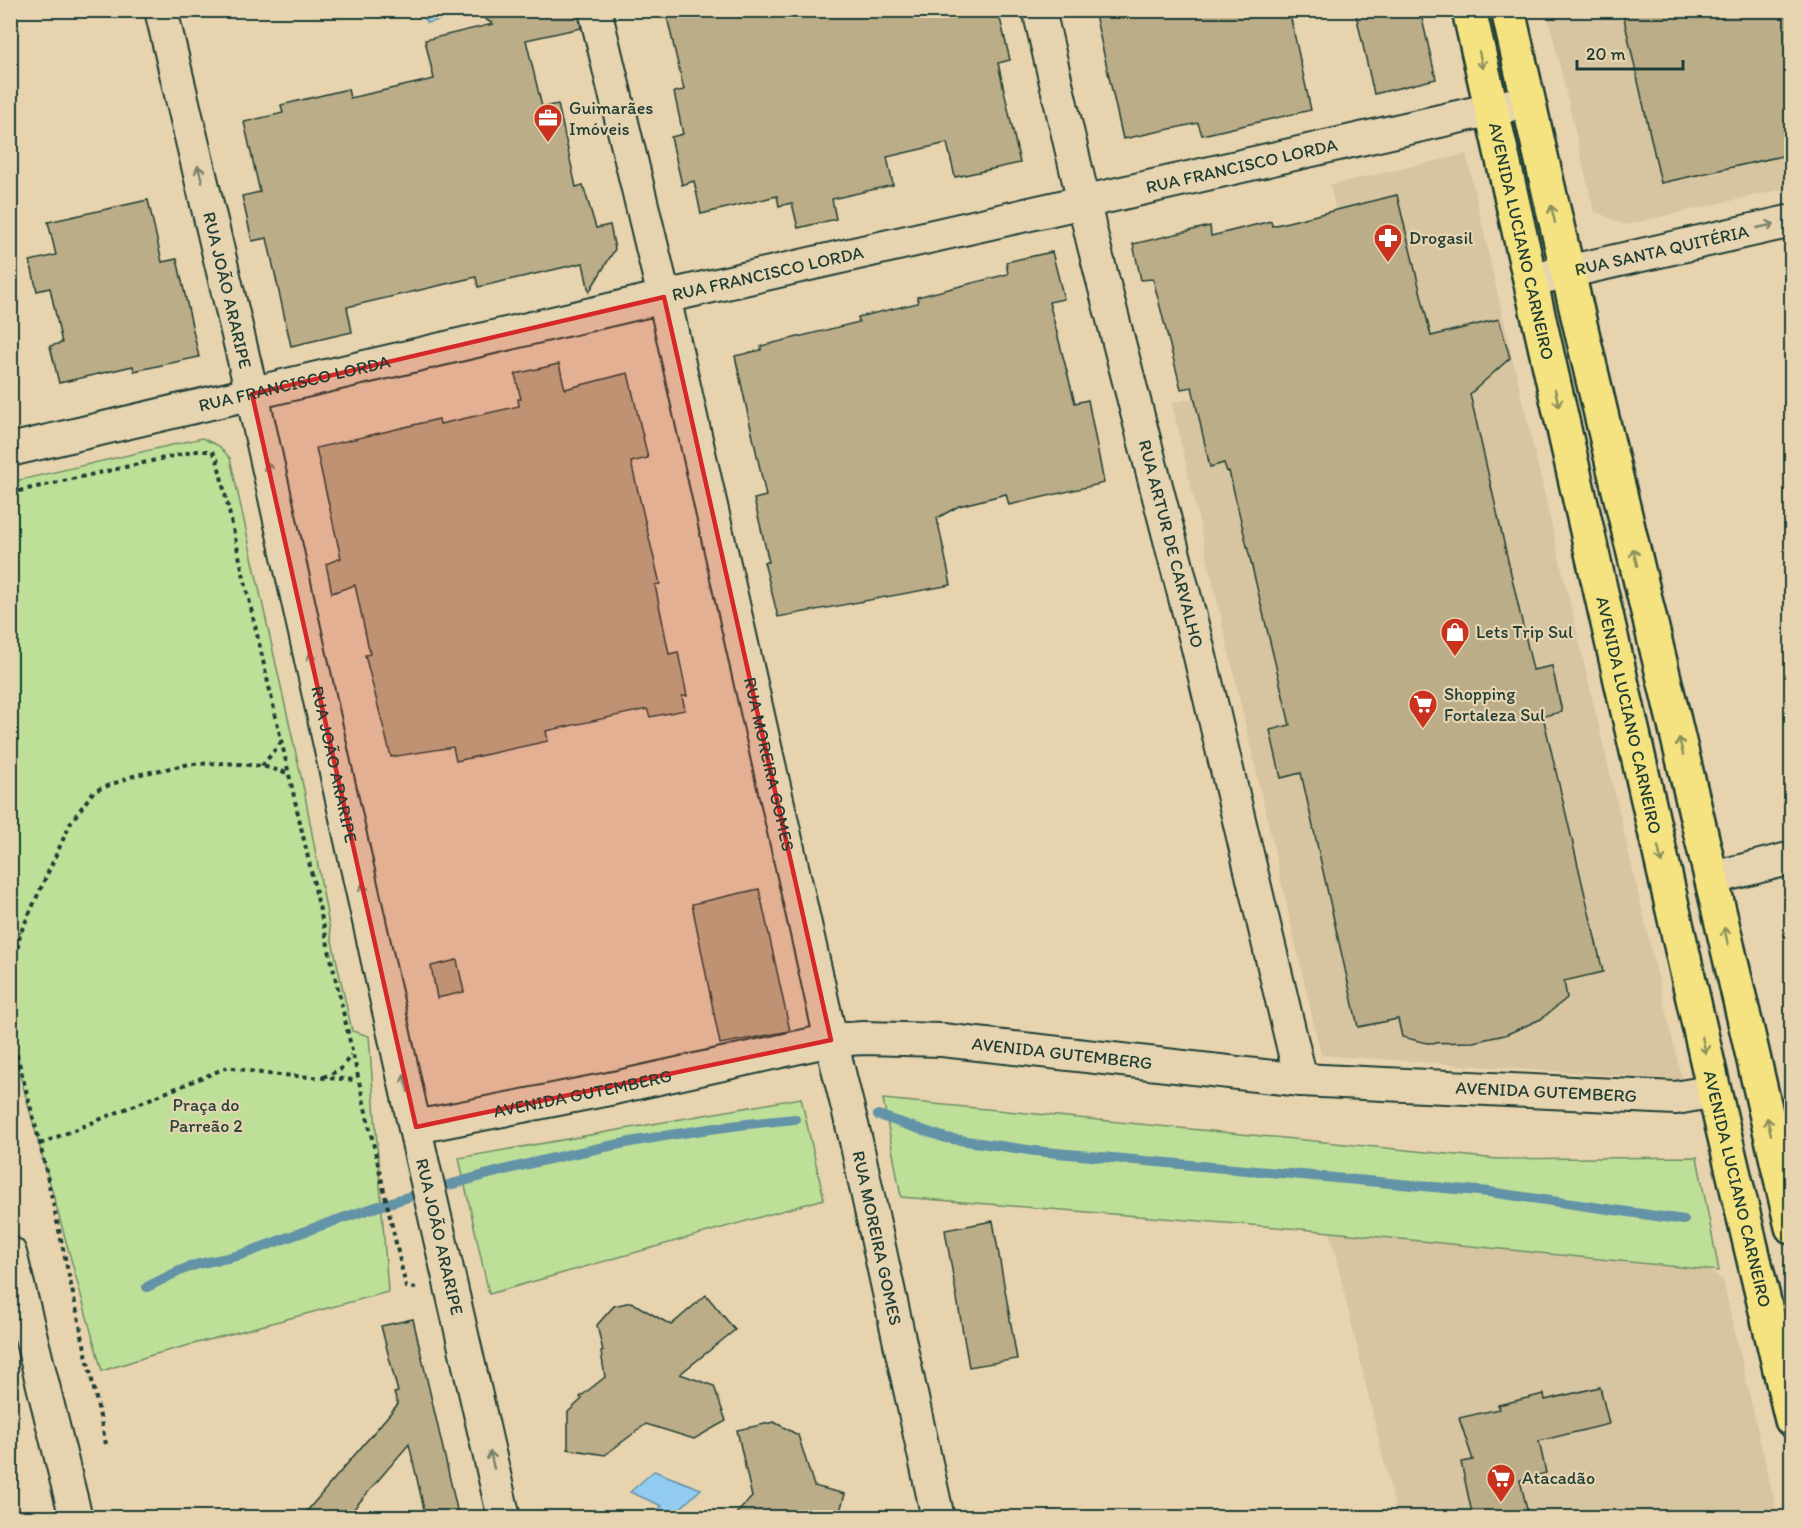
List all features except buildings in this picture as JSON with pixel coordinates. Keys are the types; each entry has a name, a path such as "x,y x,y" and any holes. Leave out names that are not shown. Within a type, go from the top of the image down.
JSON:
{"main road":[{"name":"AVENIDA LUCIANO CARNEIRO","path":"1469,10 1791,1420"},
{"name":"AVENIDA LUCIANO CARNEIRO","path":"1508,10 1566,271 1713,878 1787,1207"}],"street":[{"name":"RUA JOÃO ARARIPE","path":"161,10 252,394 504,1518"},
{"name":"RUA MOREIRA GOMES","path":"595,10 664,297 856,1142 938,1518"},
{"name":"RUA ARTUR DE CARVALHO","path":"1039,10 1083,201 1198,648 1301,1080"},
{"name":"RUA FRANCISCO LORDA","path":"10,450 664,297 1528,101"},
{"name":"RUA SANTA QUITÉRIA","path":"1531,280 1791,221"},
{"path":"1713,878 1791,858"},
{"name":"AVENIDA GUTEMBERG","path":"416,1127 614,1088 831,1040 874,1038 942,1040 1301,1080 1676,1098 1714,1090"},
{"path":"10,1253 78,1517"}],"path":[{"path":"10,493 196,451 212,452 217,459 406,1287 453,1293"},
{"path":"262,765 282,741"},
{"path":"10,993 20,934 71,822 94,791 136,775 190,764 262,765 288,772"},
{"path":"10,917 20,934"},
{"path":"10,1028 40,1144 106,1444"},
{"path":"322,1078 340,1070 351,1054"},
{"path":"40,1144 228,1067 266,1074 357,1080"}],"highlighted area":[{"path":"664,297 831,1040 416,1127 252,394"}],"shaded area":[{"path":"1547,11 1791,11 1791,187 1625,225 1594,211"},
{"name":"Shopping Fortaleza Sul","path":"1466,154 1682,1080 1321,1055 1172,403 1370,357 1330,185"},
{"path":"1330,1232 1708,1269 1723,1281 1778,1517 1397,1517"}],"green space":[{"name":"Praça do Parreão 2","path":"202,438 219,446 230,458 304,790 331,936 352,1031 369,1036 388,1292 152,1355 102,1371 11,1043 11,482"},
{"path":"801,1098 824,1199 489,1294 459,1158"},
{"path":"883,1099 1498,1159 1697,1157 1719,1271 1301,1229 901,1197"}],"water":[{"path":"422,11 450,11 450,18 427,23"},
{"path":"654,1471 701,1489 671,1517 650,1517 662,1506 630,1492"}],"waterway":[{"path":"878,1115 946,1138 1035,1151 1489,1192 1684,1220"},
{"path":"147,1287 192,1266 242,1254 382,1205 518,1167 656,1138 795,1119"}],"place":[{"name":"Guimarães Imóveis","path":"548,144"},
{"name":"Drogasil","path":"1388,264"},
{"name":"Lets Trip Sul","path":"1455,658"},
{"name":"Shopping Fortaleza Sul","path":"1423,730"},
{"name":"Atacadão","path":"1501,1504"}]}
